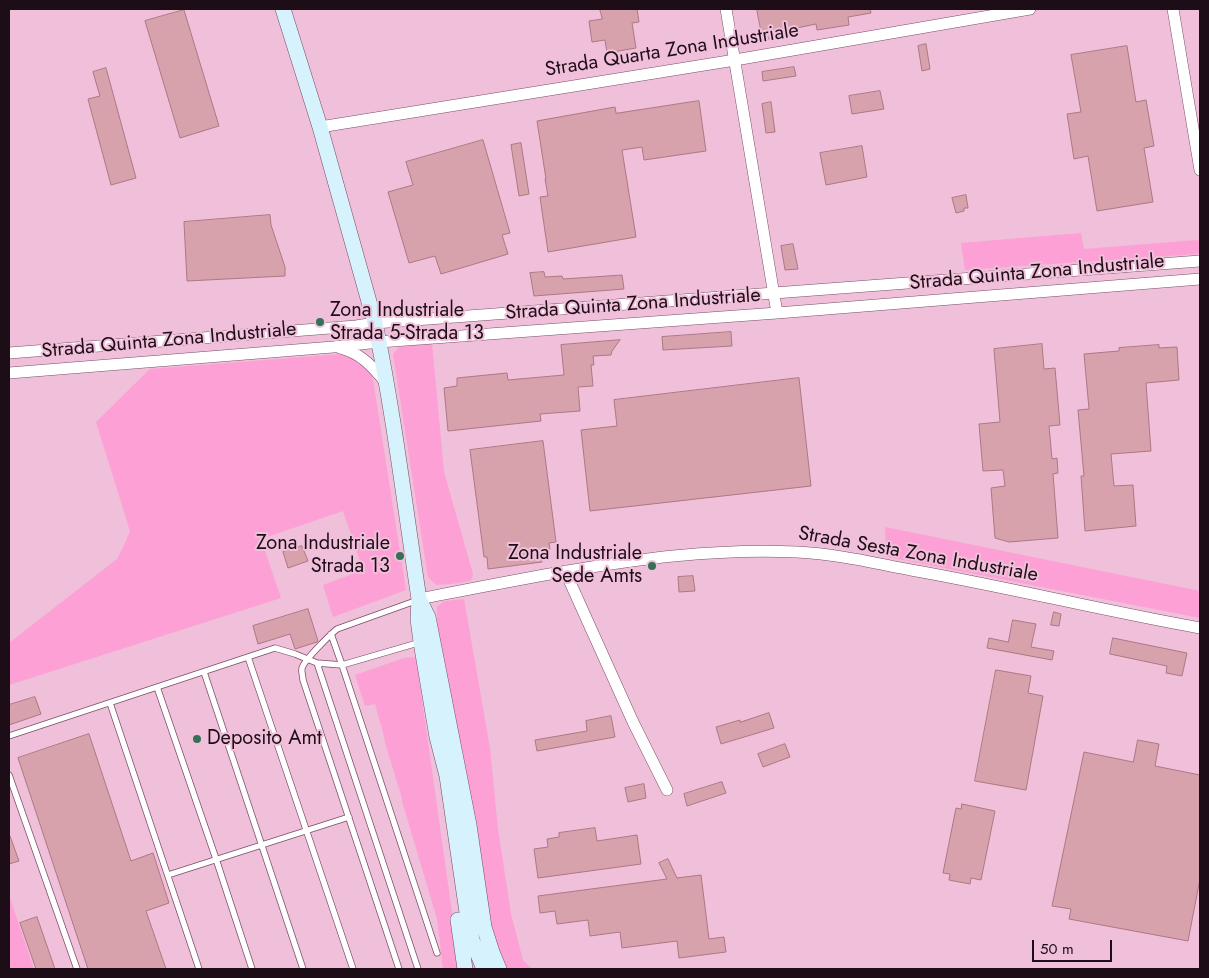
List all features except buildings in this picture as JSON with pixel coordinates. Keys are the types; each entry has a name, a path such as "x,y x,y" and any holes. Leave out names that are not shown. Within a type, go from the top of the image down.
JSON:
{"main road":[{"path":"283,9 320,127 379,342 419,599 418,619 421,642 437,737 447,776 468,926 484,969"},
{"path":"419,599 428,618 469,825 484,927 499,969"},
{"path":"437,737 440,786 466,969"}],"street":[{"path":"726,9 777,313"},
{"name":"Strada Quarta Zona Industriale","path":"320,127 735,60 1030,9"},
{"path":"1174,9 1200,170"},
{"name":"Strada Quinta Zona Industriale","path":"9,353 1200,261"},
{"name":"Strada Quinta Zona Industriale","path":"9,373 379,342 777,313 1200,279"},
{"path":"847,288 849,307"},
{"path":"333,347 357,354 386,383"},
{"name":"Strada Sesta Zona Industriale","path":"419,599 604,564 688,554 748,550 800,552 833,556 968,580 1200,628"},
{"path":"566,571 633,722 667,790"}],"lane":[{"path":"399,969 303,680 302,667 337,629 419,599"},
{"path":"331,634 437,953"},
{"path":"9,736 275,648 316,663 342,665 421,642"},
{"path":"248,657 353,969"},
{"path":"316,663 418,969"},
{"path":"204,672 302,969"},
{"path":"157,687 252,969"},
{"path":"110,703 199,969"},
{"path":"9,775 77,969"},
{"path":"168,875 349,817"}],"shaded area":[{"path":"1081,233 1084,249 1197,240 1200,242 1200,252 1197,254 965,270 961,243"},
{"path":"432,343 444,472 473,574 471,581 436,585 428,577 393,354 398,348 405,346"},
{"path":"341,354 355,359 372,373 406,590 333,617 323,585 363,570 343,511 261,539 281,598 9,685 9,643 117,559 130,531 96,422 150,369"},
{"path":"885,527 1200,591 1200,618 888,557"},
{"path":"464,599 490,748 498,829 511,914 523,960 532,969 508,969 497,950 490,923 468,783 437,629 437,606 445,601"},
{"path":"416,657 460,969 443,969 437,919 375,704 365,706 355,675 404,658"},
{"path":"9,895 34,969 9,969"}],"place":[{"name":"Zona Industriale Strada 5-Strada 13","path":"320,322"},
{"name":"Zona Industriale Strada 13","path":"400,556"},
{"name":"Zona Industriale Sede Amts","path":"652,566"},
{"name":"Deposito Amt","path":"197,739"}]}
